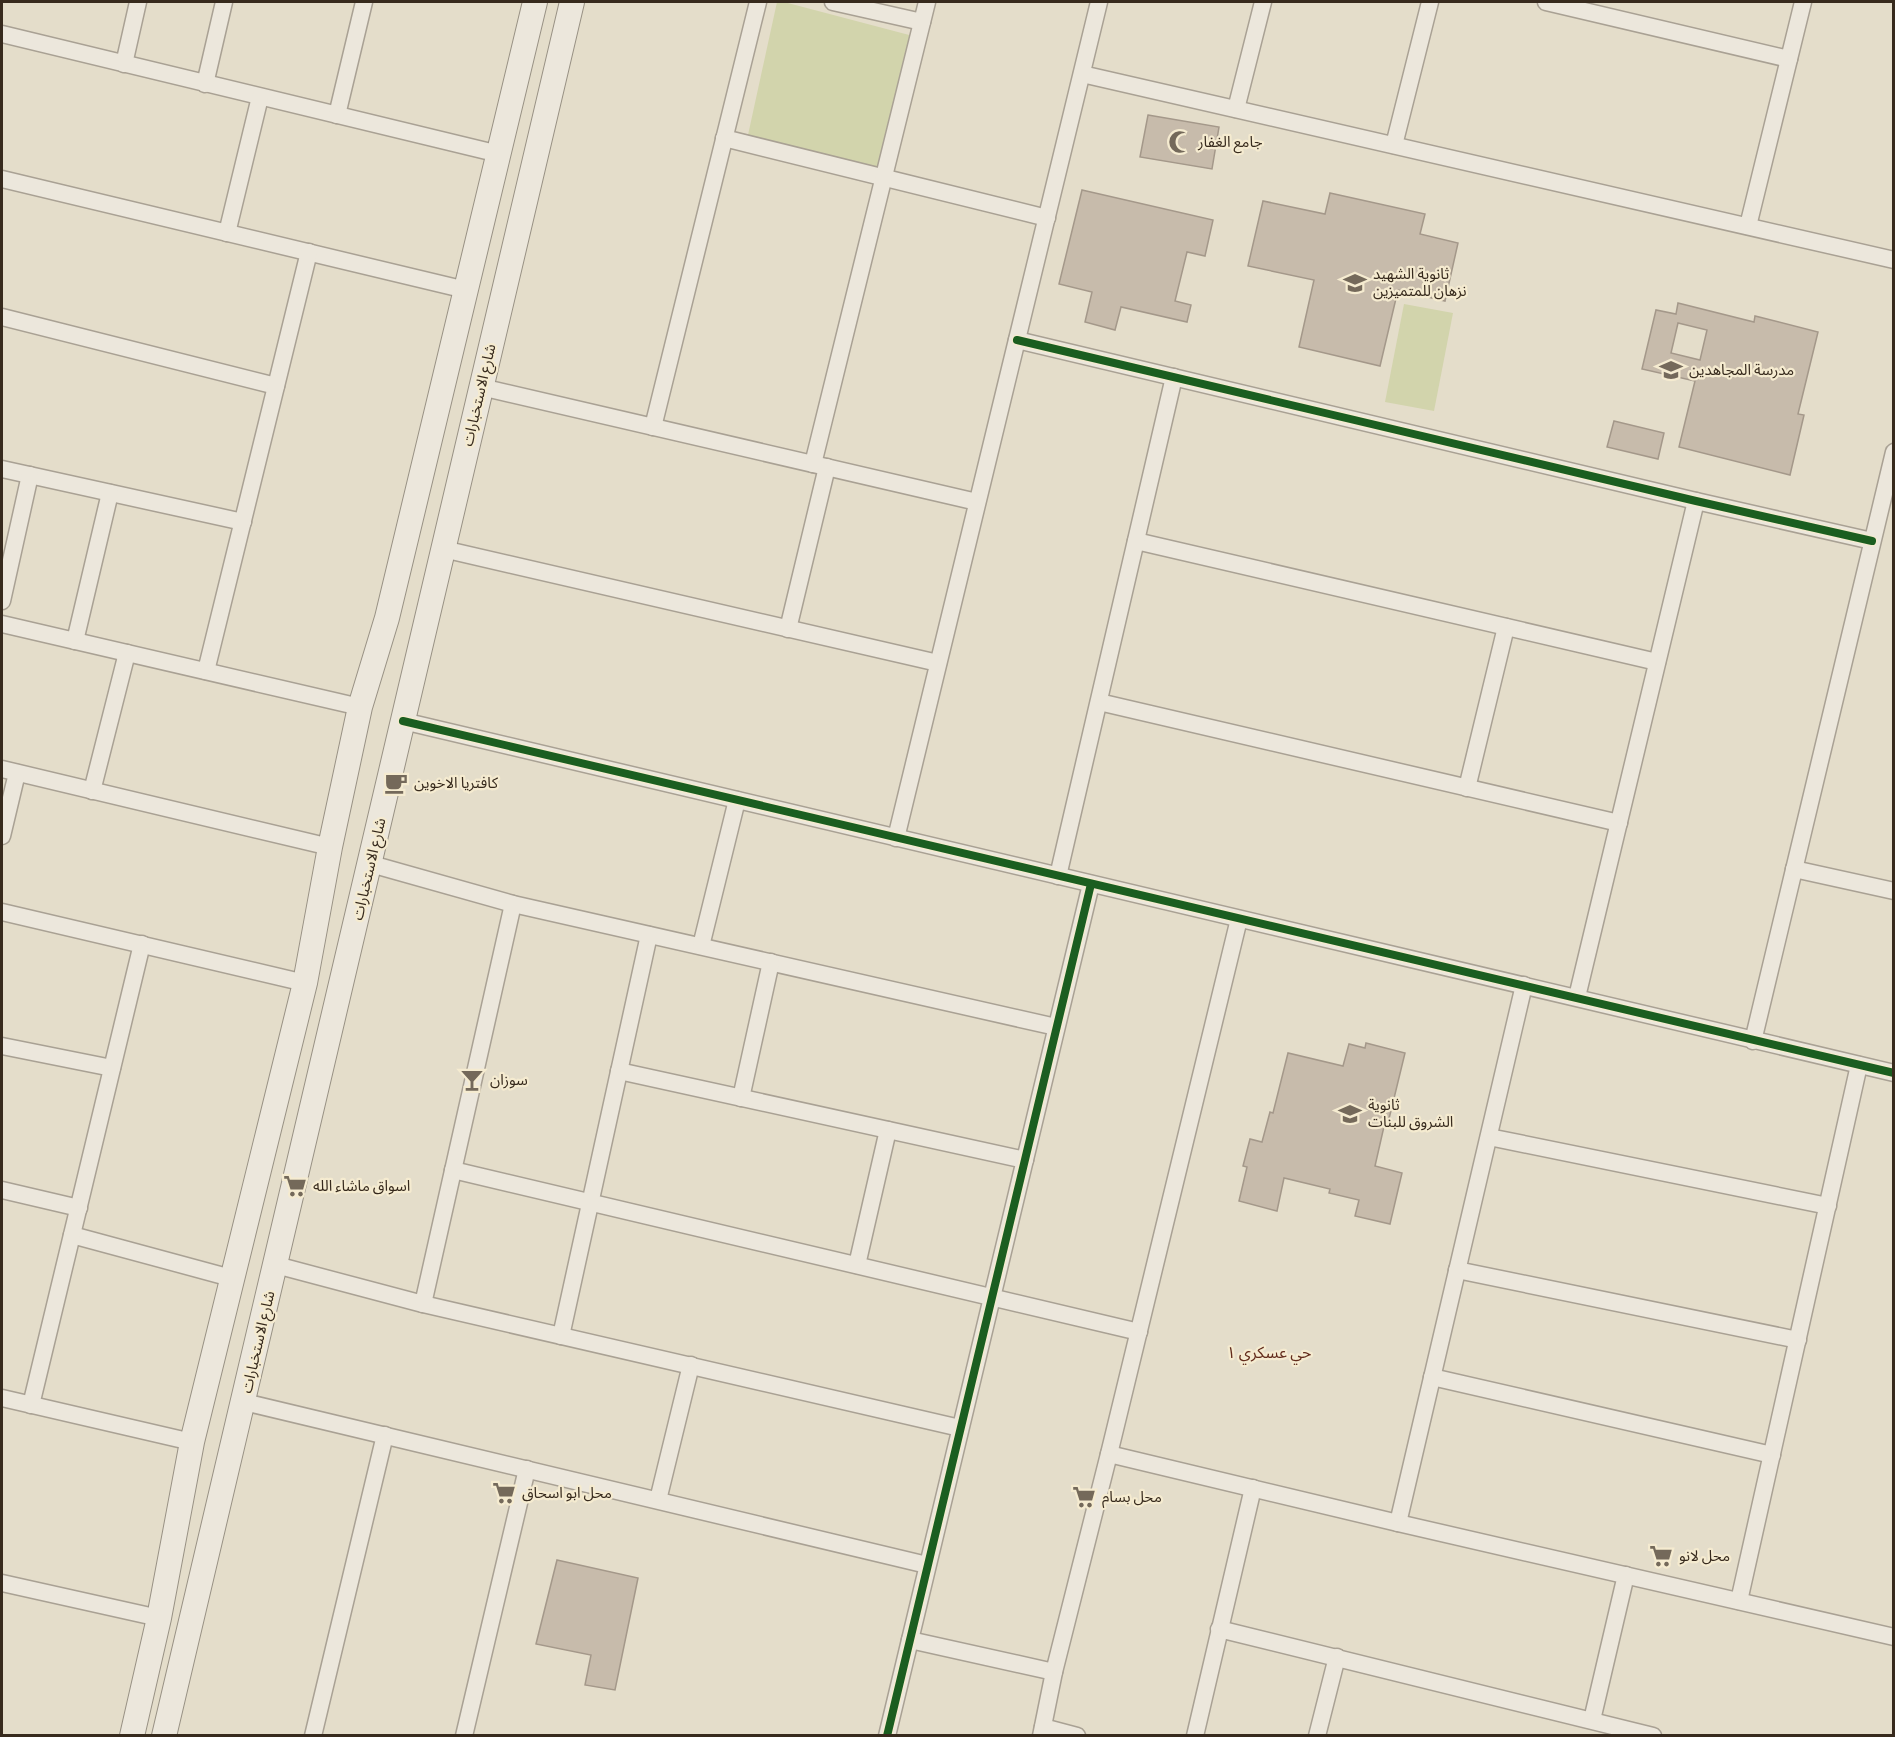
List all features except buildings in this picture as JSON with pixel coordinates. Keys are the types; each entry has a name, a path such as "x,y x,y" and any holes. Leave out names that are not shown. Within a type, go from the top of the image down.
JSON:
{"main road":[{"path":"132,1736 159,1618 192,1442 305,983 330,847 360,707 387,618 535,2"},
{"name":"شارع الاستخبارات","path":"164,1736 572,2"},
{"path":"387,618 424,626"}],"street":[{"path":"124,64 138,2"},
{"path":"205,84 224,2"},
{"path":"337,115 364,2"},
{"path":"653,427 758,2"},
{"path":"833,2 922,22"},
{"path":"788,629 820,465 883,177 927,2"},
{"path":"896,837 1099,2"},
{"path":"1236,109 1263,2"},
{"path":"1394,145 1430,2"},
{"path":"1546,2 1789,59"},
{"path":"1749,226 1803,2"},
{"path":"2,34 499,154"},
{"path":"1082,74 1893,260"},
{"path":"227,233 260,97"},
{"path":"724,138 1047,218"},
{"path":"2,178 466,290"},
{"path":"206,671 309,252"},
{"path":"2,317 276,386"},
{"path":"1017,340 1872,541"},
{"path":"1058,876 1174,377"},
{"path":"481,387 977,502"},
{"path":"1753,1041 1893,452"},
{"path":"2,469 243,522"},
{"path":"2,602 30,476"},
{"path":"75,641 110,493"},
{"path":"1577,997 1696,501"},
{"path":"1136,541 1657,662"},
{"path":"443,549 938,663"},
{"path":"2,624 360,707"},
{"path":"1467,788 1506,627"},
{"path":"92,790 127,653"},
{"path":"1099,702 1619,823"},
{"path":"403,721 1577,997 1893,1074"},
{"path":"2,836 9,771 330,847"},
{"path":"700,946 737,800"},
{"path":"371,864 513,904 1056,1027"},
{"path":"1794,868 1893,891"},
{"path":"887,1736 1091,884"},
{"path":"423,1304 513,904"},
{"path":"2,912 305,983"},
{"path":"1077,1736 1042,1731 1054,1671 1239,919"},
{"path":"561,1336 649,934"},
{"path":"31,1405 142,944"},
{"path":"741,1098 771,962"},
{"path":"1398,1523 1524,985"},
{"path":"2,1046 112,1068"},
{"path":"1739,1601 1859,1065"},
{"path":"619,1071 1024,1160"},
{"path":"857,1265 888,1130"},
{"path":"1489,1137 1828,1206"},
{"path":"453,1170 1139,1332"},
{"path":"2,1190 79,1208"},
{"path":"72,1235 231,1278"},
{"path":"276,1265 423,1304 960,1428"},
{"path":"1457,1270 1798,1340"},
{"path":"658,1500 691,1365"},
{"path":"1432,1377 1772,1455"},
{"path":"2,1398 192,1442"},
{"path":"244,1402 927,1565"},
{"path":"313,1736 386,1435"},
{"path":"1109,1454 1893,1637"},
{"path":"464,1736 527,1469"},
{"path":"1195,1736 1253,1488"},
{"path":"1592,1720 1626,1575"},
{"path":"2,1583 159,1618"},
{"path":"1219,1629 1653,1736"},
{"path":"910,1640 1054,1671"},
{"path":"1317,1736 1337,1657"}],"green space":[{"path":"777,2 913,36 884,169 748,135"},
{"path":"1404,304 1453,313 1434,411 1385,402"}],"cycle path":[{"path":"1017,340 1872,541"},
{"path":"403,721 1894,1073"},
{"path":"887,1736 1091,884"}],"place":[{"name":"جامع الغفار","path":"1180,142"},
{"name":"ثانوية الشهيد نزهان للمتميزين","path":"1355,283"},
{"name":"مدرسة المجاهدين","path":"1671,370"},
{"name":"كافتريا الاخوين","path":"396,783"},
{"name":"سوزان","path":"472,1080"},
{"name":"ثانوية الشروق للبنات","path":"1350,1114"},
{"name":"اسواق ماشاء الله","path":"295,1186"},
{"name":"محل ابو اسحاق","path":"504,1493"},
{"name":"محل بسام","path":"1084,1497"},
{"name":"محل لانو","path":"1661,1556"}],"district":[{"name":"حي عسكري ١","path":"1269,1352"}]}
